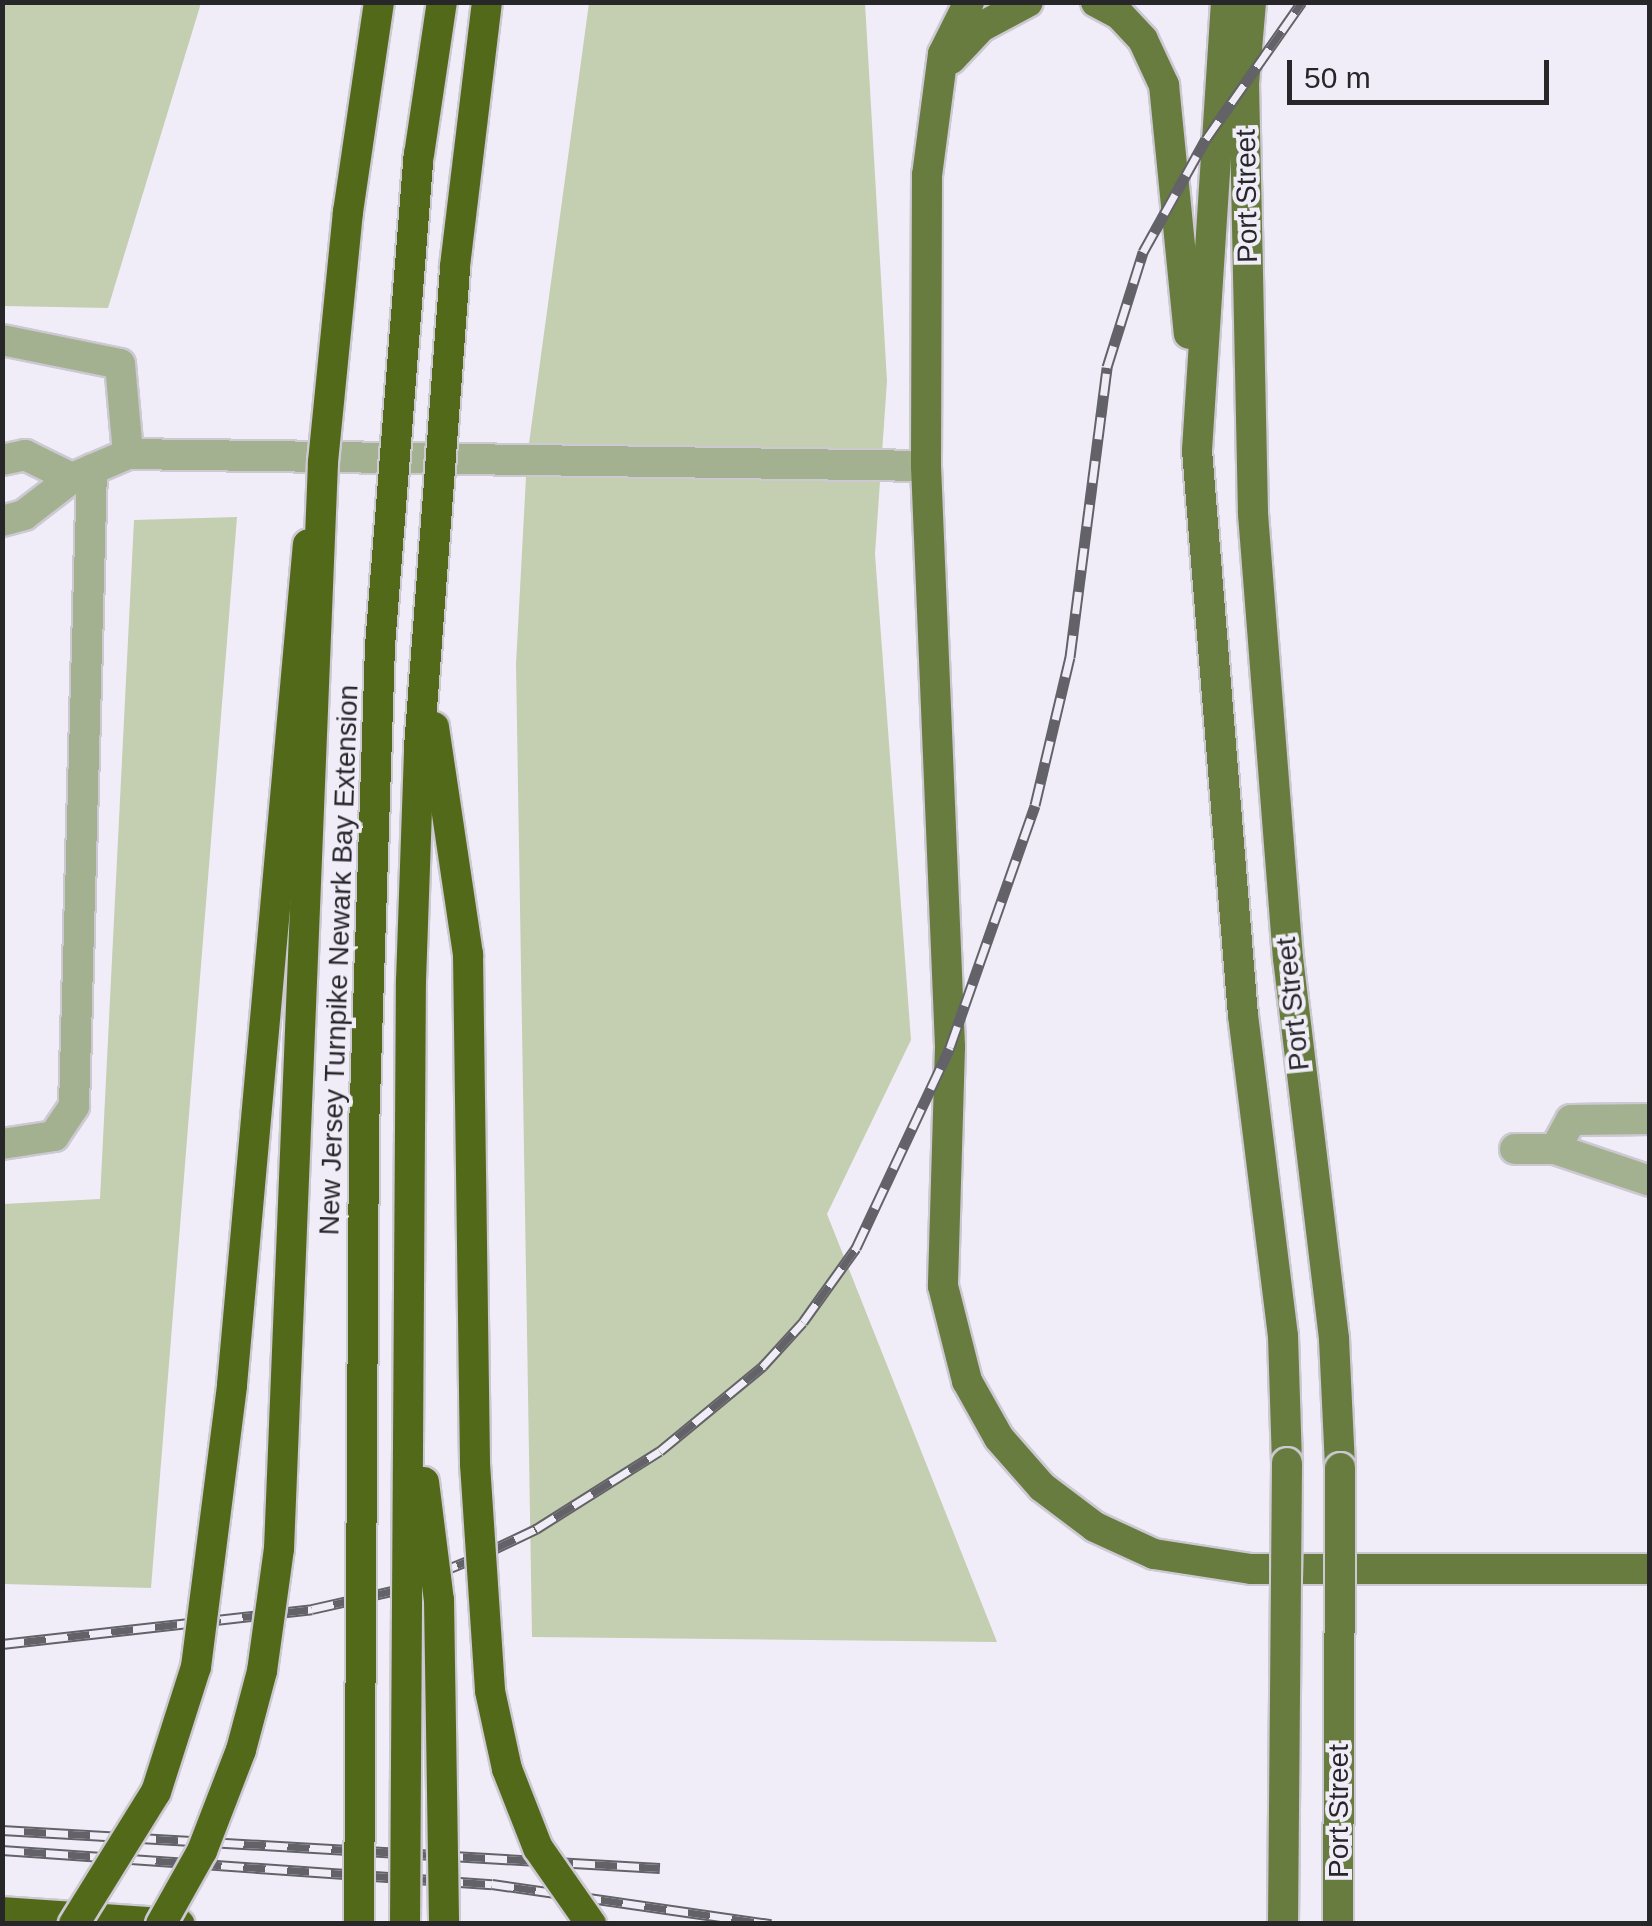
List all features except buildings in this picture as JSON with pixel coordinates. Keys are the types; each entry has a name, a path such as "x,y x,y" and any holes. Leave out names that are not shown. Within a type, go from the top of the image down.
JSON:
{"highway":[{"path":"161,1924 202,1851 242,1750 262,1671 278,1550 323,462 348,212 379,2"},
{"name":"New Jersey Turnpike Newark Bay Extension","path":"359,1924 364,1129 378,700 419,154 442,2"},
{"path":"405,1924 411,980 424,660 455,266 487,2"},
{"path":"74,1924 114,1869 156,1792 196,1666 232,1385 299,592 323,462"},
{"path":"424,660 468,954 475,1464 490,1691 507,1769 532,1834 592,1924"},
{"path":"409,1356 439,1600 444,1924"},
{"path":"2,1912 180,1924"}],"main road":[{"path":"969,2 952,32 935,87 927,175 926,466 950,1047 943,1286 956,1350 982,1410 1042,1488 1095,1527 1154,1554 1251,1569 1650,1568"},
{"path":"935,87 980,27 1028,2"},
{"path":"1096,2 1119,14 1143,40 1164,85 1179,184 1197,450"},
{"name":"Port Street","path":"1226,2 1197,450 1242,1015 1283,1336 1287,1464 1284,1924"},
{"name":"Port Street","path":"1250,2 1244,84 1253,514 1289,974 1334,1339 1340,1468 1338,1924"}],"lane":[{"path":"2,340 120,364 128,454"},
{"path":"2,521 24,515 82,473 128,454 926,466"},
{"path":"2,460 24,455 82,473"},
{"path":"2,1144 54,1136 74,1106 82,473"},
{"path":"1555,1149 1571,1120 1648,1120"},
{"path":"1514,1148 1555,1149 1650,1181"}],"green space":[{"path":"3,2 201,3 108,308 3,306"},
{"path":"589,3 865,3 887,381 875,554 911,1040 827,1214 997,1642 532,1637 516,664 527,458"},
{"path":"237,517 151,1588 3,1584 3,1204 100,1199 134,520"}],"railway":[{"path":"2,1644 312,1609 396,1590 536,1529 660,1451 763,1366 803,1322 856,1248 950,1047 1035,805 1070,657 1107,367 1143,252 1206,139 1302,2"},
{"path":"2,1830 660,1868"},
{"path":"2,1850 492,1884 771,1924"}]}
